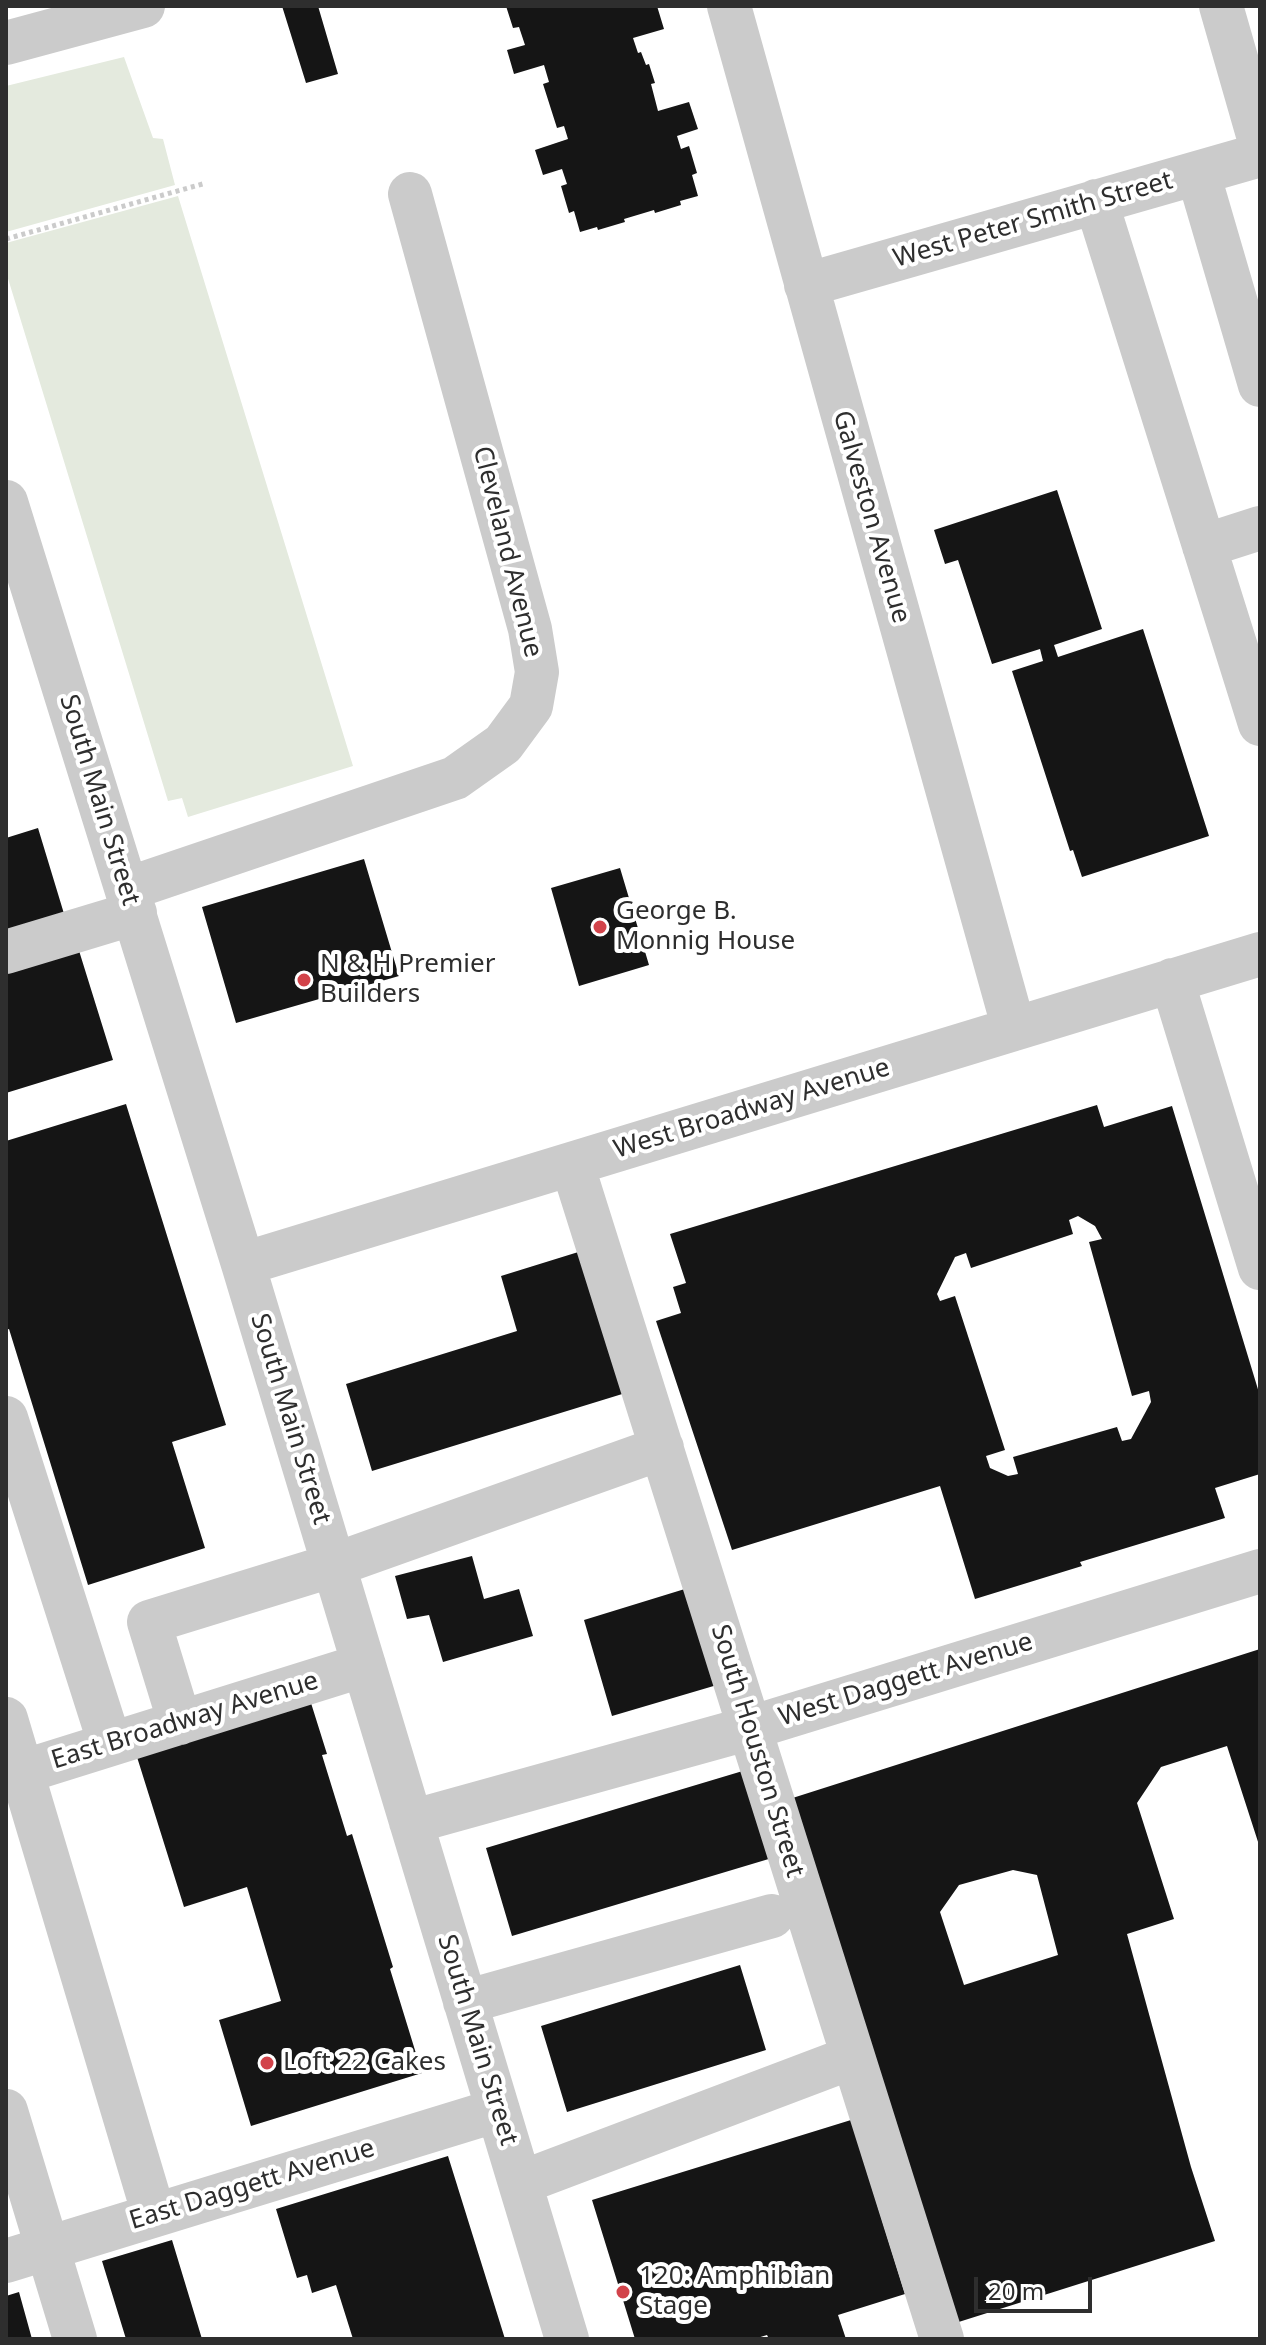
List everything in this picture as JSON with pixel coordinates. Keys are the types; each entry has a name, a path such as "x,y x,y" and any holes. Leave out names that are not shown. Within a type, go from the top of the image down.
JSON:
{"street":[{"path":"6,43 143,6"},
{"name":"Galveston Avenue","path":"729,6 1014,1029"},
{"path":"1221,6 1260,142"},
{"name":"West Peter Smith Street","path":"806,285 1260,155"},
{"path":"1198,173 1260,385"},
{"name":"Cleveland Avenue","path":"6,952 131,900 145,883 455,778 503,744 531,706 537,672 530,629 410,194"},
{"path":"1096,201 1260,724"},
{"name":"South Main Street","path":"7,510 243,1264 567,2339"},
{"path":"1204,546 1260,528"},
{"name":"West Broadway Avenue","path":"243,1264 1260,954"},
{"path":"1172,980 1260,1268"},
{"name":"South Houston Street","path":"572,1164 942,2339"},
{"path":"6,1418 110,1744"},
{"path":"180,1723 149,1622 334,1565 662,1448"},
{"name":"West Daggett Avenue","path":"411,1822 750,1728 1260,1571"},
{"name":"East Broadway Avenue","path":"14,1775 364,1665"},
{"path":"6,1719 14,1775 154,2215"},
{"path":"465,2002 772,1916"},
{"path":"520,2183 853,2057"},
{"name":"East Daggett Avenue","path":"6,2261 498,2110"},
{"path":"6,2111 75,2339"}],"path":[{"path":"6,239 206,183"}],"shaded area":[{"path":"124,57 153,138 163,139 175,185 6,232 6,86"},
{"path":"178,196 353,766 188,817 182,798 168,801 6,272 6,243"}],"building":[{"path":"282,6 318,6 338,74 306,83"},
{"path":"506,6 657,6 664,29 633,38 638,53 641,52 646,65 649,64 658,111 689,102 698,129 677,136 681,149 689,146 697,173 692,175 698,196 655,213 654,210 624,219 625,222 580,232 574,211 569,213 561,186 567,184 562,169 543,175 535,150 568,139 564,126 557,128 543,84 549,82 544,65 514,74 507,50 525,45 519,27 513,28"},
{"path":"1057,490 1102,629 1054,645 1058,657 1143,629 1209,836 1082,877 1073,850 1070,851 1012,671 1043,661 1040,649 992,664 958,560 945,564 934,530"},
{"path":"38,828 65,917 6,936 6,838"},
{"path":"364,859 399,976 236,1023 202,907"},
{"name":"George B. Monnig House","path":"620,868 649,965 579,986 551,888"},
{"path":"76,941 113,1060 6,1093 6,963"},
{"path":"126,1104 226,1425 172,1442 205,1548 88,1585 9,1329 6,1330 6,1141"},
{"path":"1097,1105 1104,1127 1172,1106 1260,1396 1260,1474 1215,1488 1225,1518 1080,1562 1082,1566 975,1599 940,1486 732,1550 656,1321 681,1313 673,1287 686,1283 670,1234","holes":["1078,1216 1095,1226 1102,1239 1089,1242 1132,1396 1149,1391 1151,1402 1131,1439 1122,1441 1117,1427 1013,1457 1018,1474 1008,1476 990,1468 986,1456 1005,1450 955,1296 940,1301 937,1294 955,1257 966,1253 971,1268 1073,1234 1069,1220"]},
{"path":"588,1249 632,1391 372,1471 346,1384 517,1331 501,1276"},
{"path":"472,1556 484,1599 519,1589 533,1636 443,1662 429,1615 407,1619 395,1576"},
{"path":"688,1588 717,1685 612,1716 584,1620"},
{"path":"1260,1649 1260,1848 1227,1746 1161,1767 1137,1803 1174,1919 1127,1934 1191,2167 1215,2241 946,2326 780,1802","holes":["1013,1870 1037,1875 1058,1955 964,1985 940,1912 959,1885"]},
{"path":"311,1703 327,1754 322,1755 347,1836 352,1834 422,2073 251,2126 219,2020 281,2001 247,1887 184,1907 137,1757"},
{"path":"746,1770 772,1858 512,1936 486,1848"},
{"path":"740,1965 766,2050 567,2112 541,2026"},
{"path":"851,2120 905,2294 838,2315 846,2339 769,2339 767,2335 754,2339 635,2339 592,2200"},
{"path":"448,2156 505,2339 353,2339 336,2285 312,2293 307,2275 297,2278 276,2209"},
{"path":"172,2240 202,2339 126,2339 102,2261"},
{"path":"19,2292 32,2339 6,2339 6,2296"}],"place":[{"name":"George B. Monnig House","path":"600,927"},
{"name":"N & H Premier Builders","path":"304,980"},
{"name":"Loft 22 Cakes","path":"267,2063"},
{"name":"120: Amphibian Stage","path":"623,2292"}]}
